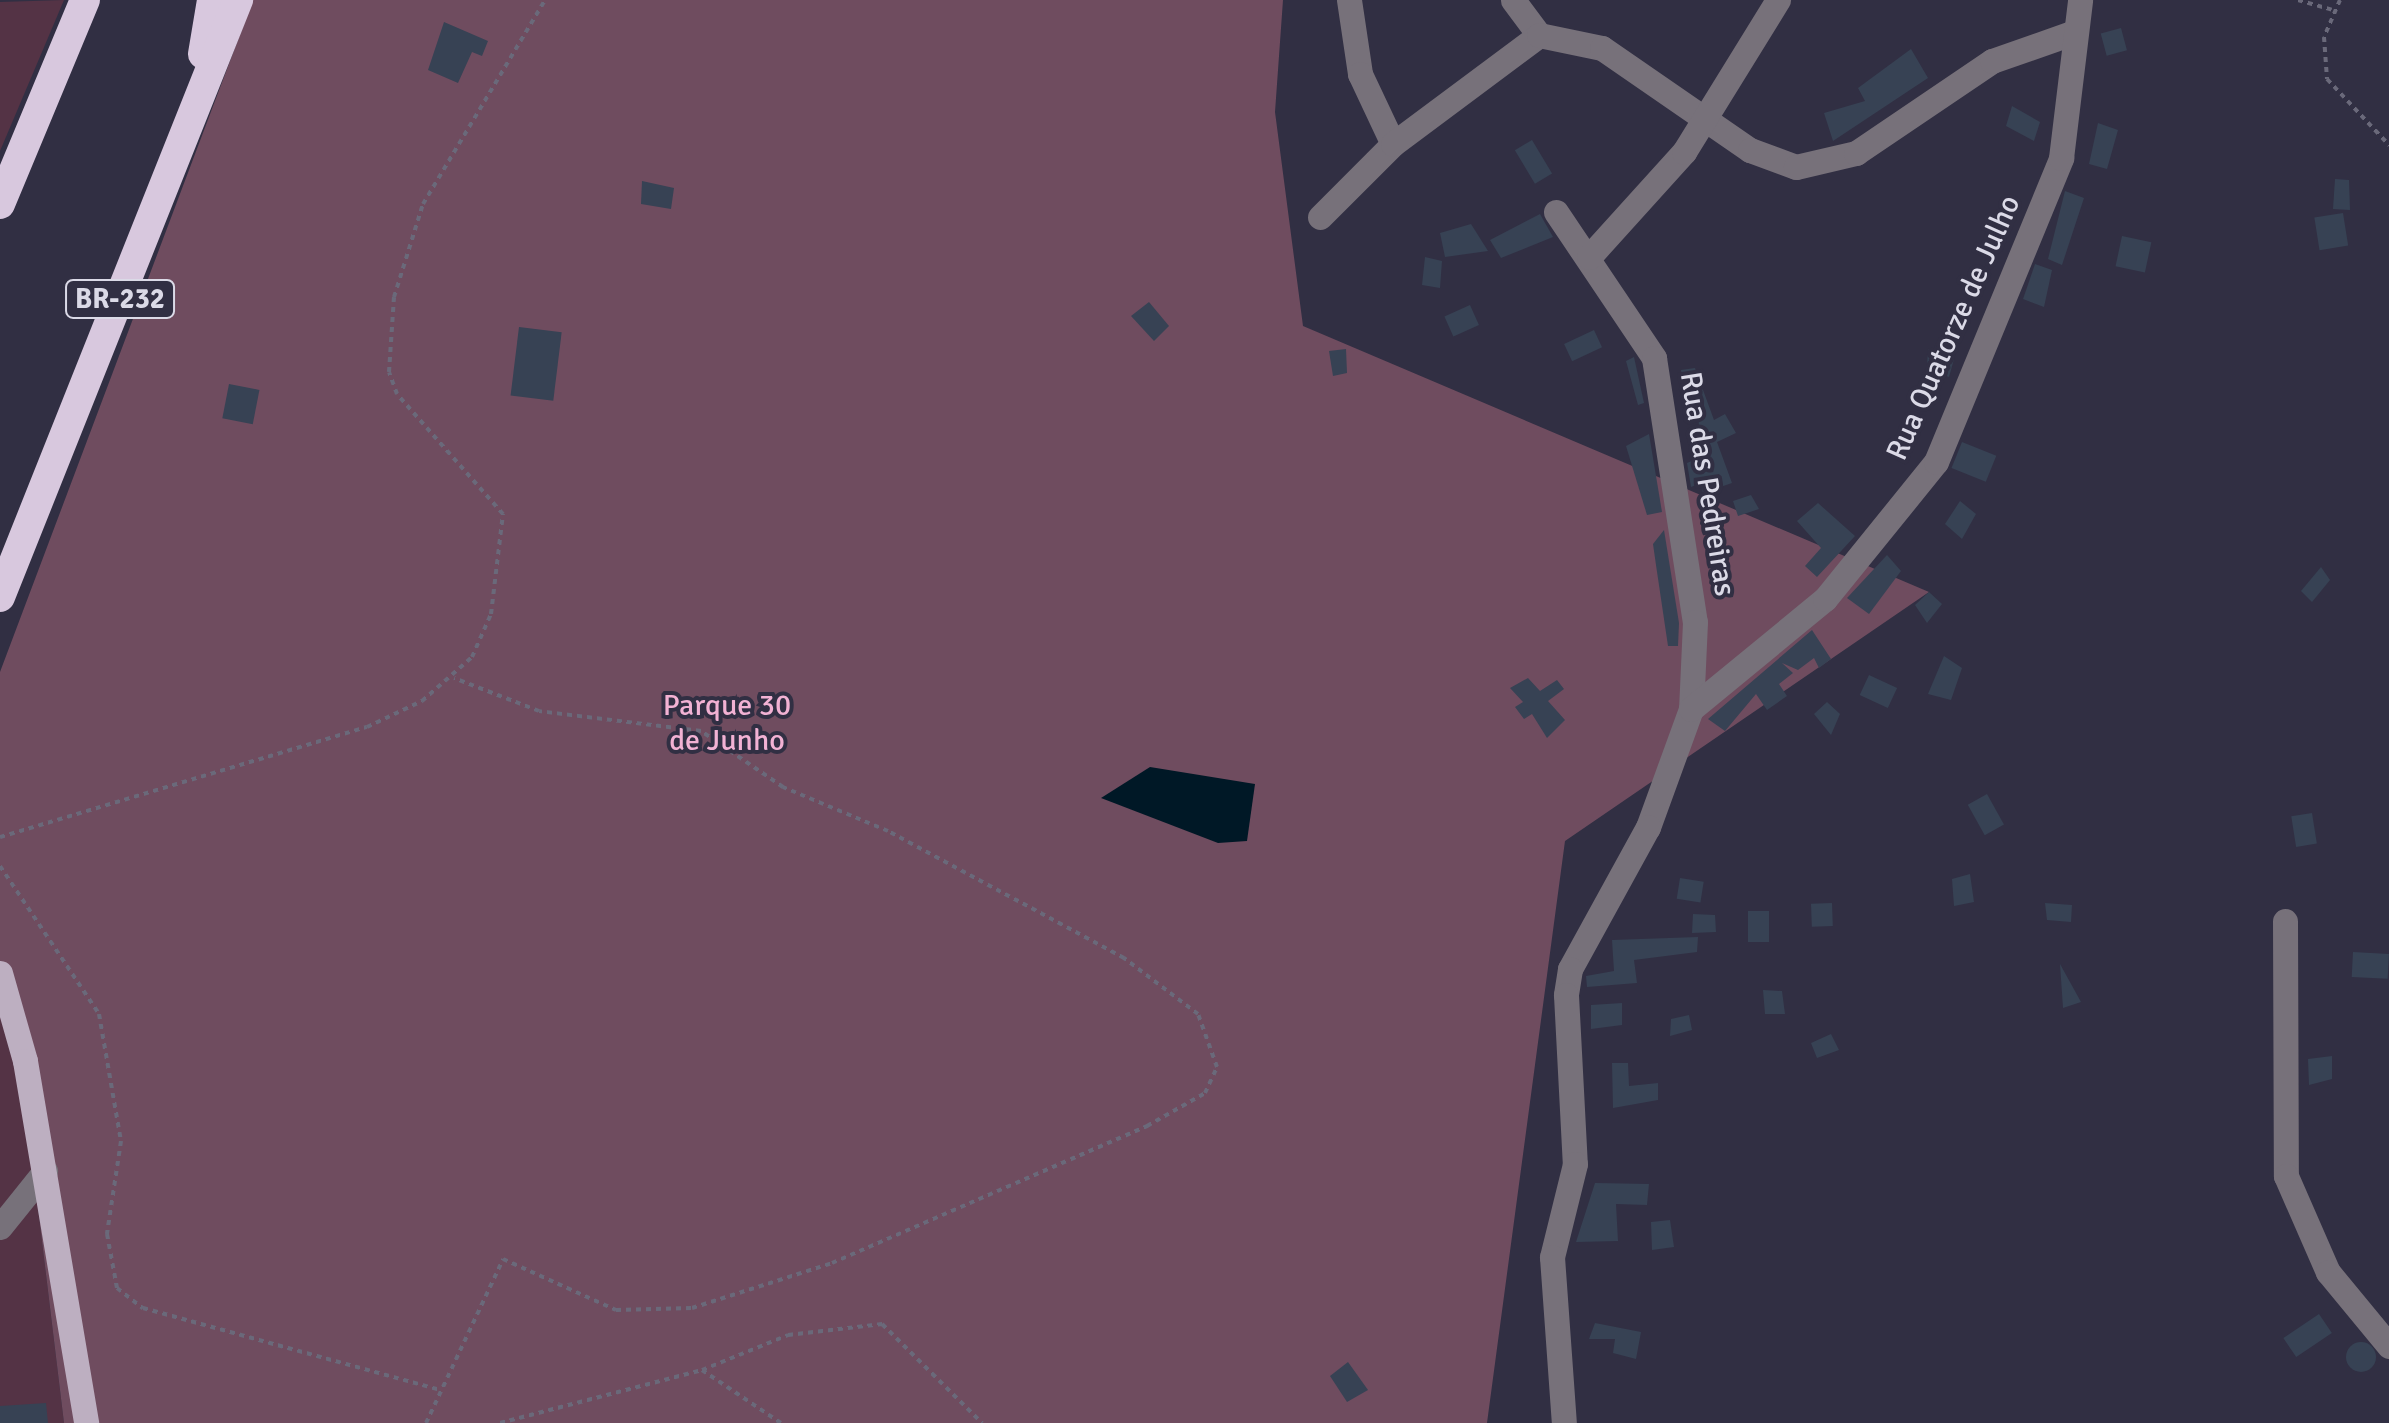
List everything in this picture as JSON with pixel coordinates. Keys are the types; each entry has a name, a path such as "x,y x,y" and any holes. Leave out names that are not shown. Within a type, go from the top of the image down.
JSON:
{"highway":[{"path":"57,77 84,0"},
{"path":"0,204 94,0"},
{"path":"193,116 212,0"},
{"name":"BR-232","path":"0,597 238,0"}],"main road":[{"path":"0,973 46,1171 86,1423"}],"street":[{"path":"1349,0 1360,74 1394,144"},
{"path":"1513,0 1540,36 1602,48 1706,121 1771,160 1823,166 1856,153 1992,61 2072,33"},
{"path":"1589,256 1706,121 1778,0"},
{"name":"Rua Quatorze de Julho","path":"1690,710 1825,599 1936,462 2061,158 2075,84 2072,33 2080,0"},
{"path":"1320,216 1394,144 1540,36"},
{"name":"Rua das Pedreiras","path":"1556,212 1634,320 1660,378 1694,586 1690,710 1648,827 1570,969 1575,1164 1552,1257 1564,1423"},
{"path":"2285,922 2286,1176 2328,1272 2389,1346"},
{"path":"0,1227 46,1171"}],"path":[{"path":"0,837 367,728 454,678 491,614 502,514 397,394 389,372 394,297 423,204 545,0"},
{"path":"2298,0 2332,10"},
{"path":"2340,0 2332,10 2322,53 2327,79 2389,144"},
{"path":"426,1423 503,1259 616,1310 692,1308 832,1263 1147,1126 1205,1092 1217,1067 1198,1014 1124,958 888,831 782,787 701,731 539,711 454,678"},
{"path":"0,866 99,1014 121,1141 107,1234 117,1288 143,1308 442,1391"},
{"path":"500,1423 702,1370 788,1335 882,1324 982,1423"},
{"path":"702,1370 781,1423"}],"shaded area":[{"path":"64,0 0,151 0,2"},
{"path":"0,1013 22,1076 64,1423 0,1423"}],"green space":[{"name":"Parque 30 de Junho","path":"253,0 1283,0 1275,112 1303,326 1929,592 1565,841 1487,1423 64,1423 22,1076 0,1013 0,672"}],"water":[{"path":"1150,767 1255,784 1247,841 1218,843 1101,798"}],"building":[{"path":"444,22 488,41 482,56 472,52 458,83 428,70"},
{"path":"2121,28 2127,50 2107,56 2101,33"},
{"path":"1911,49 1928,78 1833,141 1824,113 1865,101 1858,88"},
{"path":"2012,106 2040,122 2034,141 2006,126"},
{"path":"2098,123 2118,130 2107,169 2089,164"},
{"path":"1532,140 1552,173 1535,184 1515,150"},
{"path":"2335,179 2349,180 2350,210 2333,209"},
{"path":"642,181 674,188 671,209 641,204"},
{"path":"2065,191 2084,198 2062,265 2048,259"},
{"path":"2343,213 2348,246 2320,250 2314,218"},
{"path":"1540,214 1553,237 1501,258 1490,240"},
{"path":"1471,224 1488,251 1445,257 1440,233"},
{"path":"2122,236 2151,242 2145,273 2116,266"},
{"path":"1425,257 1442,261 1440,288 1422,285"},
{"path":"2035,264 2052,270 2044,307 2023,299"},
{"path":"1149,302 1169,326 1154,341 1131,316"},
{"path":"1470,305 1479,325 1453,336 1444,316"},
{"path":"519,327 562,332 553,401 511,395"},
{"path":"1594,330 1602,347 1572,361 1564,344"},
{"path":"1346,349 1347,373 1333,376 1329,351"},
{"path":"1928,349 1954,359 1949,377 1927,368"},
{"path":"1634,357 1644,403 1638,405 1626,361"},
{"path":"1695,368 1714,420 1725,414 1736,433 1717,442 1732,483 1703,493 1701,483 1691,487 1687,463 1701,457 1698,412 1689,415 1681,370"},
{"path":"229,384 259,390 253,424 222,418"},
{"path":"1649,434 1662,512 1647,515 1626,446"},
{"path":"1962,442 1996,456 1986,482 1952,468"},
{"path":"1751,495 1759,509 1738,516 1733,501"},
{"path":"1960,501 1976,514 1962,539 1945,524"},
{"path":"1818,503 1855,536 1817,577 1805,566 1821,548 1797,521"},
{"path":"1664,530 1679,623 1678,646 1668,646 1653,544"},
{"path":"1887,555 1901,571 1869,614 1847,598"},
{"path":"2321,567 2330,580 2312,602 2301,591"},
{"path":"1929,592 1942,604 1927,623 1915,605"},
{"path":"1812,630 1831,659 1819,668 1814,658 1798,670 1782,663 1793,673 1779,684 1787,696 1767,710 1756,694 1725,731 1708,719"},
{"path":"1944,656 1962,668 1951,700 1928,694"},
{"path":"1869,675 1897,688 1888,708 1860,695"},
{"path":"1528,678 1540,691 1557,680 1564,689 1548,701 1565,720 1547,738 1532,714 1524,719 1515,707 1523,702 1510,688"},
{"path":"1827,702 1840,714 1831,735 1814,714"},
{"path":"1987,794 2004,825 1985,835 1968,805"},
{"path":"2312,813 2317,844 2296,847 2291,816"},
{"path":"1970,874 1974,902 1954,906 1952,879"},
{"path":"1680,878 1704,882 1700,902 1677,899"},
{"path":"1832,903 1833,926 1812,927 1811,904"},
{"path":"2045,903 2072,905 2071,922 2047,920"},
{"path":"1748,911 1769,911 1769,942 1748,942"},
{"path":"1693,914 1715,915 1716,932 1692,933"},
{"path":"1698,937 1697,952 1634,960 1637,983 1587,987 1586,976 1614,971 1612,940"},
{"path":"2353,952 2389,954 2388,979 2352,977"},
{"path":"2060,964 2081,1002 2063,1008"},
{"path":"1763,990 1782,991 1785,1014 1765,1014"},
{"path":"1622,1003 1622,1025 1591,1029 1591,1005"},
{"path":"1689,1015 1692,1030 1670,1036 1671,1019"},
{"path":"1831,1034 1839,1050 1817,1058 1811,1043"},
{"path":"2332,1056 2332,1079 2309,1085 2308,1059"},
{"path":"1612,1063 1628,1063 1629,1086 1658,1083 1658,1100 1613,1108"},
{"path":"1595,1183 1649,1184 1647,1205 1616,1204 1618,1241 1576,1242"},
{"path":"1670,1220 1674,1247 1652,1250 1651,1222"},
{"path":"2319,1314 2332,1333 2296,1357 2283,1338"},
{"path":"1595,1323 1641,1332 1636,1359 1613,1353 1615,1339 1589,1339"},
{"path":"2361,1342 2372,1346 2376,1357 2372,1368 2361,1372 2350,1368 2346,1357 2350,1346"},
{"path":"1348,1362 1368,1390 1347,1402 1330,1376"},
{"path":"46,1403 48,1423 0,1423 0,1406"}]}
